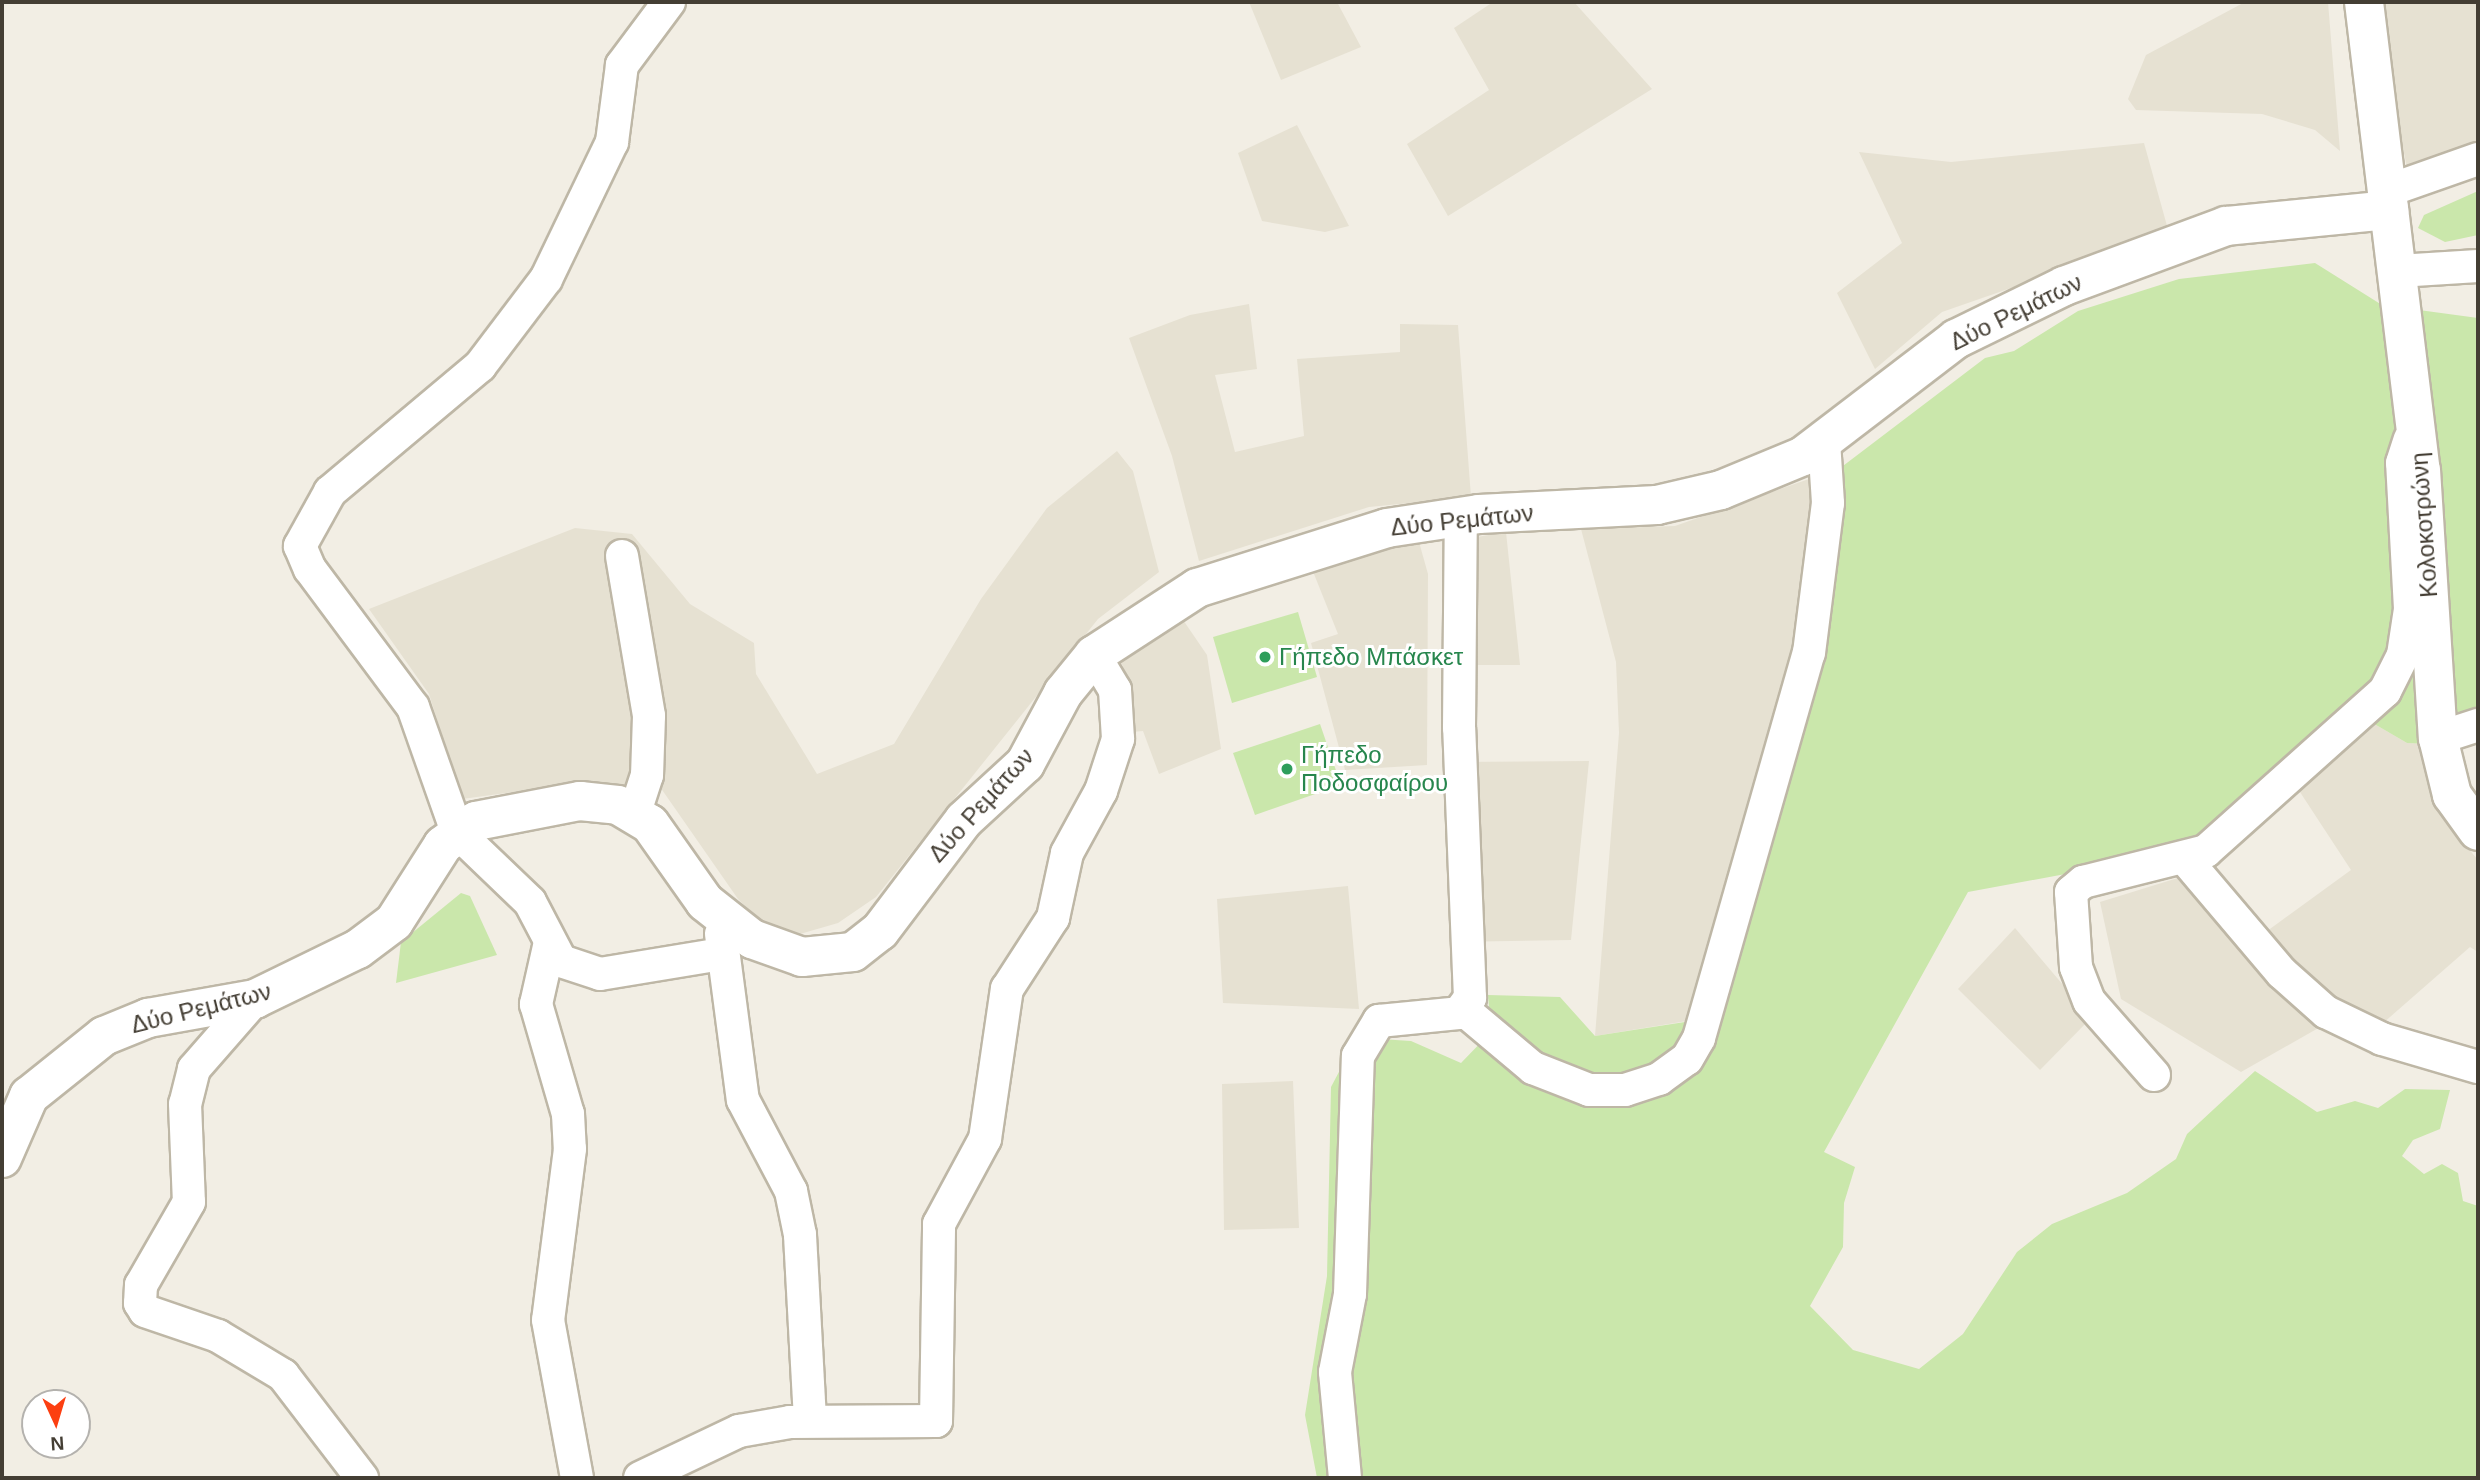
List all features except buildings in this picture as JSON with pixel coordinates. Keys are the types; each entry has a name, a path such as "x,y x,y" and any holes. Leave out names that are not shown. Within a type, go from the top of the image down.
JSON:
{"street":[{"path":"668,2 622,65 612,142 546,279 480,366 372,452 330,492 301,536 310,569 413,707 457,832 530,902 550,942 569,968 590,973 722,937 743,1100 787,1182 798,1224 810,1421"},
{"name":"Κολοκοτρώνη","path":"2364,2 2415,425 2438,738 2452,795 2478,831"},
{"path":"2388,201 2478,159"},
{"name":"Δύο Ρεμάτων","path":"2,1158 29,1096 104,1036 148,1018 255,999 382,932 457,832 495,814 580,801 609,802 635,813 722,937 761,944 802,957 830,957 864,946 964,820 1025,764 1063,693 1094,655 1152,612 1225,576 1335,540 1461,516 1690,499 1772,472 1824,441 1956,339 2123,261 2227,226 2388,201"},
{"path":"2398,271 2476,264"},
{"path":"2154,1075 2088,1001 2076,967 2068,904 2083,882 2186,860 2228,835 2364,714 2396,672 2410,608 2402,463 2415,425"},
{"path":"1345,1478 1335,1372 1350,1294 1358,1056 1379,1021 1465,1011 1533,1068 1589,1090 1625,1090 1659,1079 1687,1059 1699,1038 1809,653 1828,503 1824,441"},
{"path":"1461,516 1459,728 1470,998 1465,1011"},
{"path":"622,556 649,716 647,775 635,813"},
{"path":"640,1478 739,1431 810,1421 936,1421 939,1224 985,1139 1007,989 1053,918 1067,853 1101,791 1118,738 1115,690 1094,655"},
{"path":"2438,738 2478,725"},
{"path":"2186,860 2282,973 2326,1012 2382,1039 2478,1067"},
{"path":"550,942 536,1004 568,1114 570,1149 548,1320 577,1478"},
{"path":"255,999 194,1069 185,1104 189,1202 141,1285 139,1303 145,1311 218,1336 283,1375 362,1478"}],"shaded area":[{"path":"1249,2 1337,2 1361,47 1281,80"},
{"path":"1493,2 1574,2 1652,89 1448,216 1407,144 1489,90 1454,28"},
{"path":"2245,2 2328,2 2340,151 2315,130 2262,114 2136,110 2128,99 2146,55"},
{"path":"2374,2 2478,2 2478,141 2407,168"},
{"path":"1297,125 1349,226 1325,232 1262,221 1238,153"},
{"path":"2144,143 2169,233 1942,312 1875,369 1837,293 1902,243 1859,152 1951,162"},
{"path":"1249,304 1257,369 1215,375 1235,452 1304,436 1297,359 1400,352 1400,324 1458,325 1471,497 1369,507 1199,561 1172,456 1129,338 1190,315"},
{"path":"1117,451 1133,471 1159,572 1098,619 876,897 838,923 800,934 768,929 738,899 658,784 564,785 462,799 429,694 369,609 575,528 632,534 690,604 754,643 756,674 817,774 894,744 981,599 1047,508"},
{"path":"1809,479 1822,503 1800,597 1781,733 1687,1021 1595,1036 1619,733 1616,662 1581,529 1675,526"},
{"path":"1506,532 1520,665 1475,665 1471,538"},
{"path":"1419,542 1428,574 1427,765 1345,770 1311,643 1338,634 1310,564 1366,547"},
{"path":"1179,614 1207,655 1221,749 1159,774 1143,731 1132,732 1123,666 1113,651"},
{"path":"2371,722 2407,743 2427,744 2439,799 2452,829 2478,860 2478,952 2470,947 2374,1031 2350,1010 2241,1072 2121,999 2100,902 2181,877 2248,945 2351,870 2298,789"},
{"path":"1589,761 1571,940 1450,942 1453,762"},
{"path":"1348,886 1359,1009 1223,1003 1217,899"},
{"path":"2015,928 2091,1018 2040,1070 1958,989"},
{"path":"1293,1081 1299,1228 1224,1230 1222,1084"}],"green space":[{"path":"2478,191 2478,235 2445,242 2418,228 2424,215"},
{"path":"2315,263 2382,305 2478,318 2478,713 2427,744 2407,743 2371,722 2186,842 2119,864 1968,892 1824,1152 1855,1167 1844,1203 1843,1247 1810,1306 1853,1350 1919,1369 1963,1334 2017,1252 2052,1224 2127,1193 2176,1159 2187,1134 2255,1071 2317,1112 2355,1101 2378,1108 2405,1089 2450,1090 2440,1129 2413,1140 2402,1156 2424,1174 2442,1164 2458,1173 2463,1201 2478,1206 2478,1478 1317,1478 1305,1415 1327,1276 1331,1087 1349,1053 1380,1039 1411,1041 1461,1063 1491,1032 1488,995 1560,997 1595,1036 1717,1017 1830,581 1844,516 1835,472 1985,358 2014,351 2078,311 2179,279"},
{"name":"Γήπεδο Μπάσκετ","path":"1298,612 1317,677 1232,703 1213,637"},
{"name":"Γήπεδο Ποδοσφαίρου","path":"1320,724 1341,785 1255,815 1233,753"},
{"path":"461,893 470,896 497,955 396,983 401,942"}],"place":[{"name":"Γήπεδο Μπάσκετ","path":"1265,657"},
{"name":"Γήπεδο Ποδοσφαίρου","path":"1287,769"}]}
